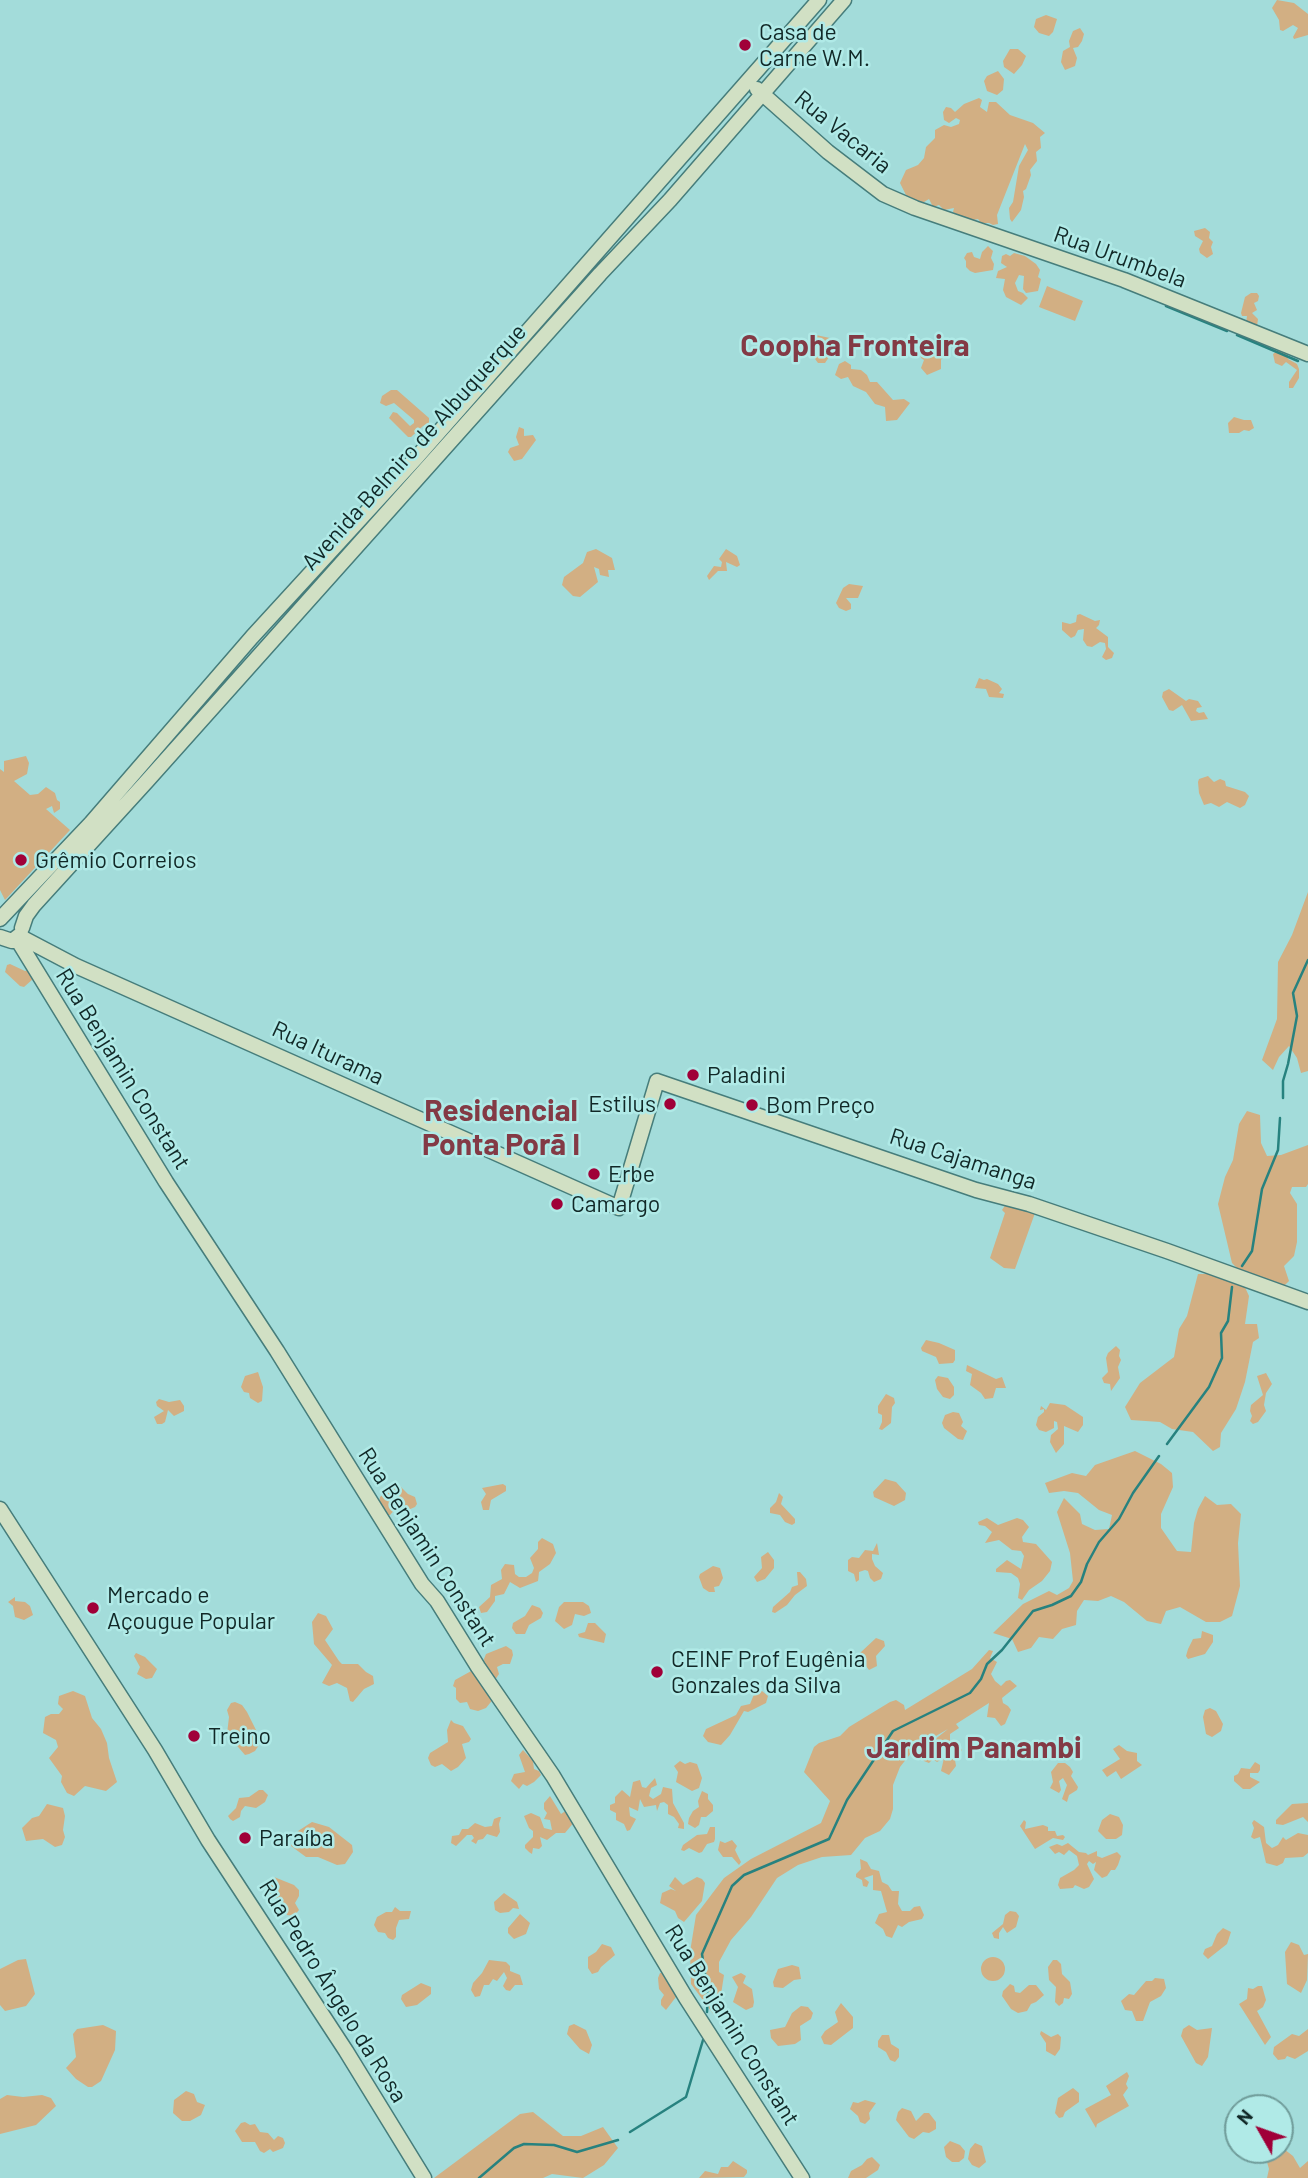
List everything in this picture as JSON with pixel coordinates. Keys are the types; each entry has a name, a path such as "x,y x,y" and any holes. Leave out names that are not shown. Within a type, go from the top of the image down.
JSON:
{"main road":[{"name":"Avenida Belmiro de Albuquerque","path":"1,917 91,823 252,637 417,457 819,0"},
{"name":"Avenida Belmiro de Albuquerque","path":"10,936 34,905 600,274 670,200 844,0"},
{"name":"Rua Vacaria","path":"748,82 828,152 883,194 915,208"},
{"name":"Rua Urumbela","path":"915,208 1124,280 1308,354"},
{"name":"Rua Iturama","path":"1,917 14,916 21,922 10,936 619,1208 657,1081"},
{"name":"Rua Benjamin Constant","path":"10,936 422,1584 553,1776 686,1998 802,2178"},
{"name":"Rua Cajamanga","path":"657,1081 976,1190 1052,1212 1308,1302"},
{"name":"Rua Pedro Ângelo da Rosa","path":"0,1509 155,1750 208,1840 346,2051 424,2178"}],"shaded area":[{"path":"1277,0 1294,3 1308,14 1308,35 1294,39 1298,28 1293,25 1280,30 1279,20 1272,8"},
{"path":"1046,15 1057,19 1049,36 1039,33 1034,27 1036,19"},
{"path":"1080,28 1084,34 1078,47 1073,48 1077,58 1075,66 1065,70 1061,62 1063,51 1070,47 1073,31"},
{"path":"1010,49 1018,49 1026,56 1014,74 1004,67 1003,61"},
{"path":"998,71 1004,79 1003,90 997,95 987,91 984,81 987,76"},
{"path":"979,98 982,100 980,107 987,112 989,102 996,102 1010,115 1033,123 1045,133 1040,137 1041,148 1036,152 1037,161 1030,170 1031,175 1023,191 1021,210 1012,222 1009,208 1013,202 1019,166 1028,150 1025,144 997,215 998,224 981,223 978,219 958,215 953,212 954,208 944,210 939,205 933,207 929,199 924,202 913,201 907,197 900,183 906,170 918,165 924,158 926,147 935,138 935,130 944,125 951,127 959,124 960,120 956,118 949,123 944,120 943,112 946,107 955,112 964,104"},
{"path":"1205,228 1210,232 1209,238 1213,242 1213,254 1207,258 1200,253 1203,241 1195,236 1194,231"},
{"path":"988,246 993,251 993,270 975,273 970,271 964,258 967,253 972,252 974,257 980,259"},
{"path":"1014,253 1025,256 1040,270 1038,291 1026,293 1023,289 1024,276 1019,275 1015,283 1018,291 1028,298 1021,305 1006,297 1003,290 1005,279 996,278 998,271 1007,267 1001,263 1002,256"},
{"path":"1047,286 1083,301 1075,321 1039,307"},
{"path":"1257,293 1259,296 1254,303 1257,310 1252,313 1258,319 1257,326 1246,323 1247,316 1242,316 1241,313 1245,297"},
{"path":"816,335 830,338 835,348 825,363 818,363 810,352 808,343"},
{"path":"937,344 942,345 945,350 941,369 927,375 921,368 924,360 920,353 934,350"},
{"path":"1280,349 1286,351 1288,359 1297,364 1299,369 1299,378 1293,388 1289,388 1289,382 1297,370 1286,362 1282,366 1275,363 1273,354"},
{"path":"845,361 851,365 851,369 861,370 867,375 870,382 877,382 893,400 904,399 910,403 897,420 886,421 885,407 875,404 866,392 853,386 848,377 841,379 835,375 839,364"},
{"path":"391,390 397,390 429,418 429,423 411,437 389,418 393,412 397,413 410,426 414,420 394,403 386,406 380,403 382,396"},
{"path":"1234,417 1251,420 1254,428 1229,433 1228,423"},
{"path":"519,427 524,429 524,436 533,435 536,440 522,459 514,461 508,452 510,448 519,445 516,437"},
{"path":"596,549 612,558 615,570 608,570 609,577 600,575 599,569 594,567 598,582 580,597 573,596 562,585 564,577 583,563 587,552"},
{"path":"726,549 737,556 740,565 737,567 726,562 727,571 718,571 709,580 707,576 714,566 721,567 722,562 719,559"},
{"path":"849,584 863,586 858,598 846,598 851,609 846,611 836,603 843,588"},
{"path":"1077,615 1095,621 1100,620 1096,628 1108,637 1108,647 1114,653 1112,658 1106,660 1102,657 1106,649 1105,643 1087,646 1083,640 1084,629 1078,630 1071,638 1062,630 1062,622 1076,622"},
{"path":"979,678 998,684 1002,689 999,693 1004,694 1003,698 989,697 986,689 975,688"},
{"path":"1169,689 1186,701 1198,701 1202,707 1196,711 1204,712 1208,719 1191,721 1182,705 1173,711 1169,710 1162,697 1163,692"},
{"name":"Grêmio Correios","path":"26,756 29,763 27,774 14,781 30,795 38,794 46,787 55,793 60,809 54,813 52,806 46,809 70,830 5,900 0,890 0,769 4,772 4,761"},
{"path":"1208,776 1214,782 1220,779 1225,781 1226,786 1245,792 1249,796 1245,805 1240,808 1227,802 1219,807 1211,803 1204,805 1198,782"},
{"path":"1308,892 1308,1071 1301,1073 1297,1058 1289,1046 1279,1057 1273,1070 1262,1060 1277,1019 1278,962 1292,935"},
{"path":"10,964 25,971 29,970 34,975 33,979 24,987 20,986 5,972"},
{"path":"1247,1111 1260,1115 1261,1143 1267,1156 1281,1155 1308,1145 1308,1184 1306,1187 1292,1187 1290,1193 1297,1204 1297,1242 1294,1256 1284,1266 1289,1281 1281,1289 1242,1273 1232,1263 1218,1204 1233,1160 1239,1124"},
{"path":"1008,1201 1035,1213 1015,1269 1004,1268 990,1258 1005,1213 1002,1210"},
{"path":"1198,1274 1212,1274 1243,1283 1249,1296 1245,1324 1257,1324 1259,1338 1253,1342 1236,1409 1221,1433 1220,1447 1213,1451 1193,1432 1172,1429 1160,1422 1131,1420 1125,1407 1140,1383 1174,1357 1179,1329 1187,1316"},
{"path":"926,1340 955,1350 953,1363 939,1364 936,1357 922,1351"},
{"path":"1116,1346 1120,1350 1120,1378 1111,1391 1110,1384 1104,1383 1102,1378 1108,1372 1108,1353"},
{"path":"967,1365 996,1379 1002,1377 1006,1388 996,1388 993,1398 985,1399 970,1385 972,1374 966,1371"},
{"path":"258,1372 263,1387 262,1401 258,1403 241,1387 245,1376"},
{"path":"1266,1373 1272,1384 1266,1393 1266,1411 1258,1422 1253,1424 1250,1421 1251,1405 1263,1395 1257,1376"},
{"path":"938,1376 948,1378 954,1387 954,1395 950,1399 943,1397 937,1389 935,1380"},
{"path":"886,1394 894,1398 895,1403 892,1407 891,1423 882,1430 879,1429 882,1415 878,1413 878,1406"},
{"path":"159,1399 169,1402 180,1400 184,1411 174,1416 168,1410 165,1422 157,1424 154,1417 164,1411 157,1406"},
{"path":"1050,1403 1065,1405 1083,1417 1083,1425 1078,1432 1064,1426 1064,1444 1056,1453 1050,1442 1051,1435 1058,1429 1057,1422 1054,1421 1054,1428 1046,1432 1039,1430 1036,1425 1038,1417 1044,1412 1044,1409 1040,1410 1041,1406 1046,1410"},
{"path":"959,1413 963,1422 961,1426 967,1431 963,1440 944,1428 942,1423 945,1415"},
{"path":"1135,1451 1161,1464 1172,1473 1173,1487 1161,1514 1161,1528 1177,1551 1191,1552 1194,1523 1205,1496 1217,1505 1231,1504 1241,1514 1238,1543 1240,1586 1232,1616 1220,1622 1206,1622 1180,1607 1166,1611 1161,1624 1147,1621 1124,1602 1111,1596 1098,1601 1084,1600 1077,1611 1076,1625 1062,1629 1053,1639 1039,1637 1031,1648 1018,1652 1012,1639 993,1633 1023,1604 1049,1591 1057,1595 1069,1588 1073,1581 1070,1553 1057,1512 1064,1498 1080,1514 1082,1524 1095,1530 1109,1529 1112,1515 1099,1510 1078,1493 1049,1493 1045,1483 1072,1473 1086,1476 1095,1465"},
{"path":"885,1479 896,1482 906,1493 905,1500 894,1506 874,1497 873,1492"},
{"path":"394,1484 398,1484 415,1497 417,1504 408,1510 399,1505 390,1515 386,1515 379,1504 380,1497"},
{"path":"503,1484 506,1491 491,1500 489,1510 483,1510 481,1502 486,1494 482,1488"},
{"path":"779,1493 783,1497 781,1504 795,1519 792,1525 785,1522 780,1515 770,1513"},
{"path":"987,1518 998,1525 1017,1518 1023,1520 1029,1527 1022,1537 1023,1542 1036,1544 1052,1562 1050,1571 1022,1600 1018,1598 1018,1578 1011,1573 996,1572 996,1569 1007,1560 1021,1569 1024,1556 1021,1551 1012,1550 999,1540 985,1543 992,1532 978,1522"},
{"path":"542,1538 553,1544 556,1553 550,1564 539,1572 538,1581 520,1588 510,1582 504,1594 495,1596 495,1601 487,1612 481,1613 479,1607 490,1597 491,1585 502,1579 501,1570 505,1564 514,1565 515,1574 519,1577 532,1573 534,1568 530,1558 538,1549 538,1542"},
{"path":"877,1543 879,1555 872,1554 872,1559 883,1573 881,1579 874,1582 865,1570 859,1572 859,1580 856,1582 854,1574 848,1571 848,1560 852,1557 859,1558 865,1550 873,1551"},
{"path":"768,1552 774,1560 774,1568 765,1579 757,1582 754,1577 762,1568 761,1557"},
{"path":"713,1566 720,1568 723,1578 719,1586 714,1587 715,1592 709,1592 703,1588 699,1577"},
{"path":"797,1572 806,1579 807,1586 787,1605 775,1613 772,1612 773,1607 792,1587 798,1585"},
{"path":"15,1597 15,1601 25,1602 30,1606 33,1615 24,1620 15,1617 13,1606 8,1602"},
{"path":"564,1602 583,1602 589,1606 591,1613 584,1616 575,1614 572,1625 564,1629 555,1621 559,1607"},
{"path":"532,1605 540,1608 543,1613 541,1618 529,1625 525,1634 516,1634 512,1628 513,1623 525,1616"},
{"path":"318,1613 326,1616 333,1629 325,1640 339,1661 342,1664 358,1664 373,1676 374,1684 364,1689 353,1702 350,1701 347,1688 337,1683 329,1686 322,1683 332,1665 314,1644 312,1622"},
{"path":"588,1623 595,1623 606,1634 604,1643 579,1637 578,1634 585,1632"},
{"path":"1202,1631 1213,1635 1213,1642 1205,1654 1188,1659 1186,1656 1193,1639 1201,1638"},
{"path":"876,1638 884,1641 885,1646 876,1656 877,1666 869,1670 860,1658 860,1653"},
{"path":"506,1646 512,1650 513,1655 510,1664 497,1667 499,1674 495,1680 499,1692 486,1708 478,1711 470,1709 467,1702 460,1703 456,1699 456,1688 453,1686 455,1680 473,1670 485,1668 486,1654"},
{"path":"989,1650 993,1651 990,1658 997,1662 991,1674 995,1681 1001,1686 1010,1680 1017,1686 1002,1698 1003,1703 1011,1710 1005,1724 1001,1726 995,1718 987,1717 989,1703 956,1724 959,1728 950,1734 950,1741 956,1741 962,1750 954,1754 956,1766 949,1775 941,1771 944,1758 937,1762 933,1759 929,1763 921,1756 924,1748 948,1729 915,1748 900,1767 893,1785 893,1809 890,1819 880,1831 865,1838 851,1855 822,1857 798,1865 777,1878 751,1917 731,1940 719,1962 719,1972 724,1975 720,2001 714,2015 691,1984 690,1952 696,1915 724,1878 751,1859 821,1823 830,1801 804,1772 814,1747 840,1736 849,1727 890,1702 896,1700 904,1705 905,1710 972,1669"},
{"path":"136,1653 145,1657 157,1669 152,1678 146,1679 137,1674 140,1667 134,1656"},
{"path":"73,1691 85,1696 92,1718 107,1743 117,1782 106,1791 85,1786 74,1796 67,1793 61,1782 62,1776 49,1758 58,1747 56,1740 43,1733 45,1717 59,1714 63,1709 58,1704 59,1696"},
{"path":"762,1691 768,1696 766,1703 748,1712 744,1711 721,1745 708,1742 703,1736 706,1729 736,1715 741,1706 750,1704 755,1692"},
{"path":"231,1703 242,1705 247,1712 261,1742 255,1751 245,1755 227,1734 227,1710"},
{"path":"1210,1708 1216,1711 1223,1724 1221,1731 1212,1737 1206,1734 1203,1717 1205,1710"},
{"path":"451,1720 463,1726 471,1739 462,1744 466,1758 451,1771 442,1764 435,1767 431,1765 428,1758 430,1753 448,1742 447,1730"},
{"path":"1119,1745 1127,1751 1137,1753 1137,1761 1142,1765 1121,1779 1116,1771 1107,1777 1102,1770 1120,1759 1113,1749"},
{"path":"523,1750 533,1761 534,1769 541,1775 534,1782 527,1786 523,1784 519,1789 511,1781 514,1774 525,1772 519,1755"},
{"path":"680,1761 697,1764 702,1778 699,1788 692,1791 676,1782 678,1772 674,1766"},
{"path":"1255,1762 1260,1765 1260,1770 1258,1773 1250,1773 1250,1777 1260,1782 1250,1789 1243,1789 1234,1781 1234,1776 1241,1768 1250,1769"},
{"path":"1058,1763 1065,1763 1070,1767 1073,1772 1071,1776 1078,1787 1069,1795 1067,1802 1062,1799 1067,1785 1063,1778 1059,1781 1059,1793 1050,1788 1053,1782 1051,1772"},
{"path":"655,1778 657,1785 651,1788 649,1796 653,1799 661,1794 663,1787 672,1789 673,1803 684,1823 684,1829 678,1828 679,1824 668,1814 668,1805 664,1802 660,1803 657,1811 656,1805 644,1807 640,1799 638,1811 629,1807 630,1816 636,1819 627,1831 624,1824 616,1820 616,1813 610,1810 610,1805 615,1803 615,1797 622,1790 630,1797 633,1782 640,1780 642,1787 646,1788"},
{"path":"259,1790 268,1795 265,1802 256,1808 245,1806 240,1817 233,1821 230,1819 228,1816 236,1808 239,1798 249,1797"},
{"path":"702,1791 708,1794 713,1811 706,1817 701,1817 695,1828 688,1824 689,1818 699,1807"},
{"path":"550,1796 561,1814 567,1810 575,1821 565,1833 556,1833 547,1840 540,1837 542,1846 539,1849 533,1848 532,1854 525,1845 533,1837 533,1831 524,1816 531,1813 540,1817 544,1828 552,1830 550,1820 544,1819 547,1813 544,1803"},
{"path":"1308,1803 1308,1822 1303,1817 1283,1825 1276,1824 1276,1820 1292,1804"},
{"path":"47,1804 63,1808 65,1816 65,1837 62,1845 55,1847 43,1839 26,1841 22,1828 32,1818 39,1816"},
{"path":"1110,1814 1119,1817 1123,1825 1122,1835 1116,1839 1106,1839 1098,1831 1102,1820"},
{"path":"499,1817 500,1832 497,1837 487,1834 476,1844 471,1841 474,1838 472,1835 467,1835 456,1846 451,1843 452,1836 459,1835 462,1829 468,1829 475,1823 485,1827 492,1826 494,1819"},
{"path":"1024,1820 1025,1829 1043,1825 1048,1827 1048,1831 1055,1831 1057,1836 1065,1837 1063,1840 1053,1838 1035,1849 1020,1826"},
{"path":"1254,1820 1264,1827 1266,1843 1272,1848 1278,1845 1283,1837 1286,1840 1298,1833 1308,1835 1308,1853 1303,1857 1285,1858 1283,1863 1277,1866 1266,1863 1260,1837 1251,1837"},
{"path":"312,1822 329,1827 352,1845 353,1852 345,1864 337,1865 318,1857 306,1857 291,1846 298,1831"},
{"path":"710,1827 715,1827 715,1839 707,1844 702,1852 689,1848 681,1850 683,1845 697,1835 707,1834"},
{"path":"732,1840 737,1846 735,1850 741,1862 739,1865 732,1857 723,1857 718,1850 720,1841 725,1843"},
{"path":"1068,1843 1088,1855 1097,1851 1097,1856 1102,1858 1117,1852 1121,1856 1118,1865 1102,1878 1094,1870 1096,1862 1093,1864 1089,1861 1087,1864 1094,1879 1089,1887 1084,1889 1075,1885 1073,1888 1060,1889 1060,1878 1079,1865 1077,1856 1069,1850 1064,1855 1059,1852 1055,1854 1049,1847"},
{"path":"860,1859 867,1862 871,1869 879,1871 882,1882 892,1891 899,1891 898,1904 902,1911 910,1911 920,1906 924,1915 922,1919 902,1927 898,1925 892,1938 886,1936 883,1929 875,1923 879,1914 887,1912 881,1891 873,1890 873,1875 864,1878 869,1882 867,1887 856,1877 861,1869"},
{"path":"274,1877 294,1885 299,1890 295,1903 299,1910 294,1916 287,1915 280,1899 268,1897 266,1894 268,1880"},
{"path":"675,1877 683,1885 697,1877 705,1883 702,1901 684,1922 678,1918 675,1911 660,1903 662,1893 671,1889 676,1891 669,1886"},
{"path":"504,1893 517,1902 519,1909 513,1908 509,1912 500,1913 495,1910 494,1902"},
{"path":"395,1907 400,1911 411,1911 409,1919 399,1920 393,1940 385,1933 378,1932 374,1925 377,1917 392,1912"},
{"path":"1010,1911 1019,1916 1016,1927 1007,1933 1003,1927 999,1939 994,1938 992,1933 1003,1924 1005,1915"},
{"path":"520,1914 530,1923 526,1934 514,1939 508,1933 508,1928"},
{"path":"1223,1928 1231,1932 1227,1944 1208,1959 1203,1954 1205,1949 1212,1946"},
{"path":"1291,1942 1299,1945 1304,1955 1308,1954 1307,1980 1301,1993 1287,1984 1285,1952"},
{"path":"602,1944 611,1947 615,1955 598,1972 592,1974 588,1968 588,1957"},
{"path":"993,1957 1002,1960 1005,1969 1002,1978 993,1981 984,1978 981,1969 984,1960"},
{"path":"26,1959 35,1994 26,2006 5,2011 0,2005 0,1969"},
{"path":"489,1960 506,1962 510,1971 520,1975 523,1985 515,1985 510,1991 506,1990 503,1986 507,1978 504,1972 497,1981 493,1979 489,1985 484,1985 480,1996 475,1997 471,1990 473,1983"},
{"path":"1053,1960 1061,1964 1062,1974 1070,1982 1072,1994 1069,1999 1064,1998 1059,2006 1055,2002 1056,1987 1049,1980 1048,1967"},
{"path":"792,1965 799,1967 801,1979 794,1980 783,1988 774,1987 778,1969"},
{"path":"665,1972 677,1989 676,1997 666,2010 661,2005 664,1995 659,1989 658,1978 660,1973"},
{"path":"741,1973 746,1976 743,1983 752,1989 754,2002 753,2007 746,2010 733,2002 738,1987 732,1977"},
{"path":"1164,1979 1166,1988 1161,1996 1150,2002 1143,2021 1136,2021 1132,2011 1125,2010 1121,2001 1129,1994 1134,1995 1146,1981"},
{"path":"421,1983 431,1987 431,1994 417,2005 406,2007 401,1999 402,1995"},
{"path":"1010,1984 1014,1986 1015,1992 1020,1993 1029,1985 1036,1985 1044,1995 1031,2004 1027,2011 1018,2013 1011,2009 1002,1996"},
{"path":"1262,1986 1266,2000 1263,2007 1257,2011 1271,2037 1265,2045 1239,2004 1247,1999 1248,1988"},
{"path":"841,2003 853,2017 853,2028 831,2045 824,2044 821,2037 838,2022 835,2012"},
{"path":"801,2006 808,2007 813,2013 811,2019 800,2026 801,2040 795,2044 778,2046 771,2038 770,2030 785,2027 792,2013"},
{"path":"574,2024 586,2030 592,2045 589,2054 580,2049 567,2034 569,2026"},
{"path":"103,2025 116,2031 115,2050 101,2081 88,2087 66,2068 76,2057 73,2034 77,2029"},
{"path":"1189,2025 1197,2030 1212,2028 1208,2057 1202,2066 1196,2063 1181,2036 1183,2029"},
{"path":"1308,2029 1308,2051 1295,2059 1287,2056 1278,2060 1273,2054 1274,2047 1292,2034 1299,2036"},
{"path":"1041,2031 1051,2037 1058,2034 1061,2037 1060,2049 1055,2056 1046,2051"},
{"path":"882,2035 889,2035 891,2044 899,2049 899,2057 895,2062 878,2047"},
{"path":"1127,2072 1128,2088 1123,2095 1129,2106 1097,2124 1096,2128 1085,2109 1111,2095 1106,2086"},
{"path":"1073,2088 1079,2093 1079,2102 1059,2118 1055,2113 1058,2098"},
{"path":"186,2091 194,2094 197,2102 205,2105 201,2115 190,2121 182,2121 173,2113 174,2100"},
{"path":"7,2095 42,2095 51,2098 56,2106 36,2125 0,2134 0,2099"},
{"path":"865,2100 876,2103 869,2113 870,2119 865,2124 860,2122 850,2109 853,2102"},
{"path":"902,2108 911,2111 916,2121 924,2113 929,2113 936,2122 936,2129 929,2133 923,2132 914,2139 909,2137 896,2120"},
{"path":"533,2112 563,2136 581,2136 603,2127 618,2148 604,2165 583,2178 552,2174 543,2178 434,2178 520,2114"},
{"path":"245,2122 255,2124 260,2132 268,2133 274,2140 278,2136 283,2138 283,2148 273,2152 270,2149 264,2153 255,2142 242,2142 235,2131"},
{"path":"950,2141 960,2145 965,2151 964,2158 959,2162 952,2162 946,2157 944,2147"},
{"path":"975,2143 982,2146 986,2162 979,2168 972,2165 968,2159 970,2149"},
{"path":"872,2157 880,2165 878,2170 866,2178 848,2178 851,2171"},
{"path":"1294,2158 1300,2168 1308,2161 1308,2178 1267,2178 1268,2164 1294,2164"},
{"path":"733,2161 747,2170 744,2177 699,2178 705,2171 718,2174 721,2167 728,2167"}],"waterway":[{"path":"1166,306 1227,331"},
{"path":"1237,335 1298,361"},
{"path":"1283,1098 1283,1081 1297,1016 1293,993 1308,960"},
{"path":"1242,1266 1252,1251 1262,1189 1278,1150 1280,1118"},
{"path":"1167,1444 1209,1387 1222,1358 1221,1333 1228,1321 1232,1287"},
{"path":"707,2012 708,1994 702,1954 732,1886 744,1875 829,1839 847,1800 893,1731 970,1693 981,1679 987,1664 1002,1650 1033,1611 1071,1596 1081,1582 1099,1542 1119,1519 1133,1493 1159,1456"},
{"path":"630,2132 686,2097 703,2040"},
{"path":"479,2178 514,2148 524,2144 554,2145 577,2152 618,2140"}],"place":[{"name":"Casa de Carne W.M.","path":"745,45"},
{"name":"Grêmio Correios","path":"21,860"},
{"name":"Paladini","path":"693,1075"},
{"name":"Estilus","path":"670,1104"},
{"name":"Bom Preço","path":"752,1105"},
{"name":"Erbe","path":"594,1174"},
{"name":"Camargo","path":"557,1204"},
{"name":"Mercado e Açougue Popular","path":"93,1608"},
{"name":"CEINF Prof Eugênia Gonzales da Silva","path":"657,1672"},
{"name":"Treino","path":"194,1736"},
{"name":"Paraíba","path":"245,1838"}],"district":[{"name":"Coopha Fronteira","path":"855,346"},
{"name":"Residencial Ponta Porã I","path":"501,1128"},
{"name":"Jardim Panambi","path":"974,1748"}]}
